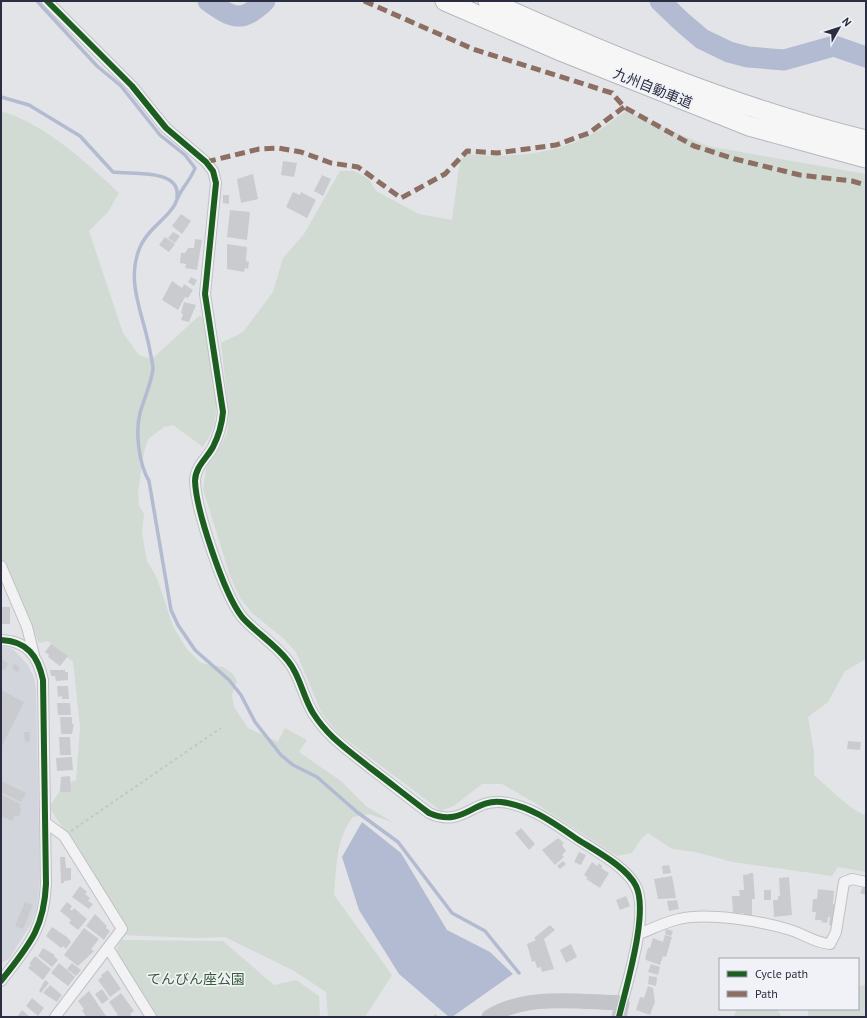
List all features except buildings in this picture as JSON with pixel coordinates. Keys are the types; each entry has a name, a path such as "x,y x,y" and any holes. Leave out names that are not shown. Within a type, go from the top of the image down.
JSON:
{"highway":[{"name":"九州自動車道","path":"445,1 563,52 749,126 866,158"},
{"name":"九州自動車道","path":"488,1 569,37 677,81 756,109 866,140"}],"street":[{"path":"47,1 132,86 166,128 188,146 213,171 216,183 205,294 223,412 222,426 212,447 197,468 195,479 197,499 226,589 235,606 243,618 267,638 290,662 312,712 332,739 429,813 440,818 452,818 486,804 499,802 526,808 559,827 609,860 636,885 639,904 639,934 621,1010 529,1002 509,1007 489,1017"},
{"path":"1,566 27,627 34,655"},
{"path":"1,640 8,640 24,646 34,655 40,664 43,680 46,824 45,903 40,925 28,945 5,969 1,981"},
{"path":"46,824 64,836 122,929 55,1017"},
{"path":"639,934 678,919 718,917 787,929 805,935 814,941 830,944 836,932 844,882 852,879 866,882"},
{"path":"108,948 151,1017"},
{"path":"61,1008 67,1017"}],"path":[{"path":"64,836 220,728"}],"shaded area":[{"path":"1,646 13,649 28,665 34,677 36,689 40,879 37,908 31,924 9,959 3,962 1,961"}],"green space":[{"path":"1,111 17,117 49,134 79,157 119,193 108,212 89,231 123,333 139,355 152,359 200,315 204,321 214,375 216,404 213,428 203,447 173,425 164,427 148,439 144,452 138,493 139,506 144,514 142,533 147,561 157,578 173,626 186,648 201,663 223,667 233,674 237,681 232,695 234,707 248,728 278,742 285,728 307,740 299,752 341,781 366,806 394,823 369,814 353,817 343,835 338,854 334,895 392,975 365,1017 328,1017 326,992 294,971 225,937 196,938 120,935 110,900 49,807 64,785 76,780 80,727 73,662 48,641 39,643 18,592 1,566"},
{"path":"626,111 707,146 866,174 866,659 845,671 828,702 808,717 814,752 814,775 847,804 860,813 866,815 866,872 838,867 832,876 733,862 695,852 672,849 648,833 641,839 632,853 617,856 535,803 502,784 482,784 454,806 441,811 340,735 322,714 296,652 283,638 253,614 240,598 230,576 203,489 206,469 222,444 227,432 229,414 221,343 243,332 273,292 283,258 304,234 340,171 354,171 369,179 376,191 419,214 452,220 460,160 468,154 499,156 530,154 561,147 595,133"},
{"name":"てんびん座公園","path":"121,940 223,941 274,985 296,980 319,996 320,1017 158,1017 116,951"},
{"path":"866,985 866,1017 808,1017 808,1010 859,1010 859,986"},
{"path":"737,1010 778,1010 782,1017 733,1017"}],"water":[{"path":"362,822 401,853 447,930 490,952 513,974 452,1017 449,1017 399,974 359,910 342,857"}],"waterway":[{"path":"37,1 97,66 121,86 160,135 185,155 195,168 180,193 174,207 151,230 141,245 136,258 134,272 137,298 153,369 140,413 138,430 140,457 149,481 171,610 178,625 195,650 229,680 241,695 255,722 281,755 293,765 317,777 357,812 398,842 452,913 485,931 519,973"},
{"path":"208,1 230,15 236,16 243,16 249,13 265,1"},
{"path":"660,1 702,39 729,52 748,57 784,60 834,46 866,57"},
{"path":"1,97 29,105 80,136 113,172 153,175 163,177 171,181 176,188 177,197"}],"marked path":[{"path":"364,1 473,49 612,93 624,107 694,146 735,159 800,175 852,181 866,185"},
{"path":"206,162 259,149 278,148 301,152 331,163 358,167 401,198 445,174 467,151 497,153 556,145 589,133 624,107"}],"cycle path":[{"path":"47,1 132,86 166,128 206,162 213,171 216,183 205,294 223,412 217,438 211,451 199,467 195,481 200,511 212,551 219,572 235,606 242,617 277,649 292,667 299,679 313,713 325,729 369,767 429,813 441,817 451,817 491,802 501,802 521,807 550,821 610,860 632,879 636,886 639,898 640,913 635,950 619,1017"},
{"path":"1,640 18,643 30,651 38,664 43,680 46,884 42,914 33,937 1,981"}]}
